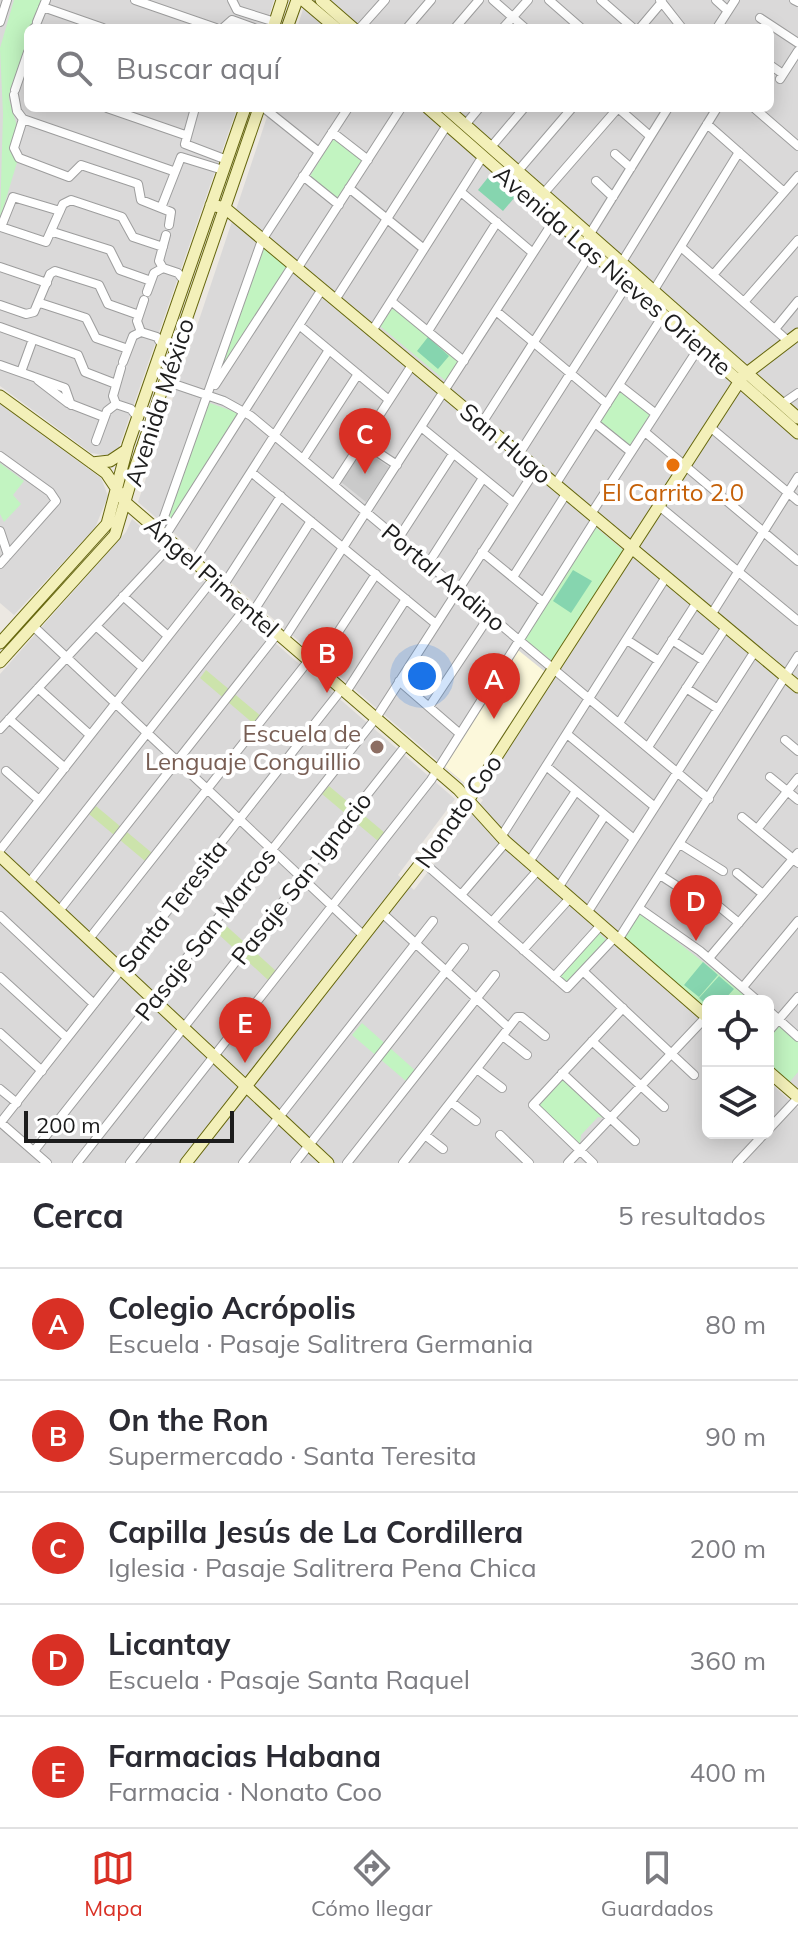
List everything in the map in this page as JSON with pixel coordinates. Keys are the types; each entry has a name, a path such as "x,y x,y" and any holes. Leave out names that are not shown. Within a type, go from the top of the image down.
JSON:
{"street":[{"path":"0,22 7,0"},
{"path":"135,0 204,24"},
{"path":"232,0 237,10 272,24"},
{"path":"274,24 282,0"},
{"path":"288,24 297,0"},
{"path":"303,0 331,24"},
{"path":"321,0 335,4 350,24"},
{"path":"364,24 385,0"},
{"path":"410,24 431,0"},
{"path":"458,24 479,0"},
{"path":"493,0 521,24"},
{"path":"507,24 528,0"},
{"path":"549,0 576,24"},
{"path":"601,0 628,24"},
{"path":"716,0 728,11"},
{"path":"720,24 735,0"},
{"path":"643,24 661,1 679,24"},
{"path":"36,24 45,4 93,24"},
{"path":"760,18 769,24"},
{"path":"774,27 798,43"},
{"path":"774,69 781,76 794,66 798,51"},
{"path":"24,79 15,93 23,119 14,148 19,158 69,177 81,165 141,186 141,200 171,212 169,225"},
{"path":"119,112 185,135"},
{"path":"194,112 185,135 188,147 225,165"},
{"name":"Avenida México","path":"0,643 101,534 109,519 134,414 144,401 160,342 169,329 182,278 192,264 244,112"},
{"name":"Avenida México","path":"0,662 112,539 261,112"},
{"path":"267,112 319,152"},
{"path":"166,537 208,396 262,240 344,112"},
{"path":"208,396 339,205 398,112"},
{"name":"Avenida Las Nieves Oriente","path":"432,112 447,125 518,171 544,193 628,283 700,346 798,418"},
{"name":"Avenida Las Nieves Oriente","path":"450,112 555,219 622,262 654,290 798,433"},
{"path":"465,125 476,112"},
{"path":"372,331 487,152 521,112"},
{"path":"518,171 569,112"},
{"path":"544,193 615,112"},
{"path":"623,112 650,136"},
{"path":"482,423 534,342 613,197 665,112"},
{"path":"622,262 714,112"},
{"path":"759,112 798,146"},
{"path":"23,119 173,171"},
{"path":"707,124 784,192"},
{"path":"335,300 447,125"},
{"path":"332,132 368,160"},
{"path":"654,290 739,152"},
{"path":"615,154 631,168"},
{"path":"161,208 173,171 183,157 225,165"},
{"path":"303,176 339,205"},
{"path":"713,275 798,176"},
{"path":"596,181 613,197"},
{"path":"349,188 424,249"},
{"path":"461,192 533,253"},
{"path":"60,211 16,196 10,201 1,225 6,231 41,243 48,241 64,202 71,200 119,216 126,221 133,237 163,247"},
{"name":"San Hugo","path":"211,205 225,208 798,687"},
{"path":"59,911 281,636 397,465 555,219"},
{"path":"428,331 497,222"},
{"path":"53,232 110,250 120,270 151,281"},
{"path":"166,235 159,261 163,268 182,278"},
{"path":"744,302 798,240"},
{"path":"681,247 775,329 793,337"},
{"path":"0,267 47,283"},
{"path":"160,342 141,332 137,324 151,281 163,268"},
{"path":"0,305 28,314 36,310 50,274 58,271 99,285 108,304 139,315"},
{"path":"519,454 628,283"},
{"path":"0,729 123,596 166,537 322,289"},
{"path":"391,301 464,361"},
{"path":"775,329 798,301"},
{"path":"40,303 86,318 96,338 128,349"},
{"path":"496,311 607,404"},
{"path":"555,485 664,314"},
{"path":"299,325 389,400"},
{"path":"0,327 78,355 85,372 116,384"},
{"path":"134,414 116,404 113,396 133,336 141,332"},
{"name":"Nonato Coo","path":"186,1163 423,862 468,800 743,376 793,337"},
{"path":"21,372 33,339"},
{"path":"130,1163 436,770 543,602 631,452 700,346"},
{"path":"194,561 329,350"},
{"path":"0,365 35,377 71,405 104,417"},
{"path":"334,485 412,365"},
{"path":"303,459 358,374"},
{"name":"Portal Andino","path":"165,381 244,411 709,799"},
{"path":"619,385 656,414"},
{"path":"782,404 798,393"},
{"name":"Ángel Pimentel","path":"0,396 92,463 126,503 407,744 468,800 504,839 702,1013"},
{"path":"96,441 108,408 116,404"},
{"path":"595,423 631,452"},
{"path":"421,427 514,503"},
{"path":"710,427 798,501"},
{"path":"645,432 798,561"},
{"path":"362,442 397,465"},
{"path":"92,463 115,459 128,447"},
{"path":"398,539 453,454"},
{"path":"0,456 50,492 56,501 0,564"},
{"name":"Pasaje San Marcos","path":"34,1151 376,718 536,469"},
{"path":"251,472 436,624"},
{"path":"711,615 798,477"},
{"path":"428,564 483,478"},
{"path":"513,577 566,494"},
{"path":"0,850 168,636 218,582 281,496"},
{"path":"659,506 798,621"},
{"path":"29,883 250,609 311,521"},
{"path":"0,531 8,555"},
{"path":"482,552 543,602"},
{"path":"89,939 313,663 376,574"},
{"path":"461,895 504,839 546,766 666,577"},
{"path":"123,596 168,636"},
{"name":"Santa Teresita","path":"1,1122 344,690 406,599"},
{"path":"619,723 697,602"},
{"path":"429,707 490,615"},
{"path":"33,626 364,936"},
{"path":"96,626 143,668"},
{"path":"648,747 726,627"},
{"path":"627,640 659,661"},
{"path":"672,640 704,661"},
{"path":"587,913 755,651"},
{"path":"423,862 568,988 617,938 639,908 798,656"},
{"path":"399,681 459,733"},
{"path":"38,688 90,735"},
{"path":"686,688 718,709"},
{"path":"9,719 65,768"},
{"path":"567,734 655,807"},
{"path":"785,740 798,751"},
{"name":"Pasaje San Ignacio","path":"77,1163 407,744"},
{"path":"546,766 634,839"},
{"path":"6,771 39,800"},
{"path":"770,777 798,800"},
{"path":"758,828 798,778"},
{"path":"492,922 534,866 576,791"},
{"path":"558,888 605,815"},
{"path":"709,958 796,858 742,817"},
{"path":"680,844 723,871"},
{"path":"0,856 328,1163"},
{"path":"737,873 763,894"},
{"path":"660,875 703,903"},
{"path":"523,950 570,898"},
{"path":"716,904 739,923"},
{"path":"639,908 709,958 752,995"},
{"path":"382,913 508,1027"},
{"path":"0,916 94,1004"},
{"path":"243,1163 433,921"},
{"path":"743,987 798,921"},
{"path":"554,977 601,925"},
{"path":"295,1163 464,948"},
{"path":"584,972 694,1075"},
{"path":"347,1163 495,975"},
{"path":"0,977 67,1038"},
{"path":"774,1025 798,997"},
{"path":"593,1163 532,1106 623,1008"},
{"path":"403,1163 508,1027 520,1016 545,1036"},
{"path":"774,1016 798,1037"},
{"path":"568,1163 702,1022"},
{"path":"0,1033 42,1071"},
{"path":"503,1036 527,1055"},
{"path":"592,1041 664,1107"},
{"path":"477,1069 502,1088"},
{"path":"562,1073 635,1141"},
{"path":"774,1076 798,1098 774,1124"},
{"path":"0,1089 17,1103"},
{"path":"451,1102 476,1121"},
{"path":"1,1122 47,1163"},
{"path":"425,1135 443,1149"},
{"path":"500,1135 529,1163"},
{"path":"737,1163 760,1139"}],"shaded area":[{"path":"0,0 274,0 266,24 24,24 24,112 236,112 119,447 110,456 91,453 0,386"},
{"path":"306,0 798,0 798,1090 774,1069 774,995 702,995 702,1139 774,1139 774,1086 798,1108 798,1163 0,1163 0,674 126,532 132,519 455,799 398,875 414,890 483,800 138,502 269,112 774,112 774,24 298,24"},
{"path":"0,404 101,478 108,496 95,528 14,615 0,603"},
{"path":"362,449 389,467 366,502 340,481"},
{"path":"518,650 544,671 469,787 444,766"}],"green space":[{"path":"14,0 43,0 34,24 24,24 24,53 10,91 9,99 17,126 11,148 18,159 0,219 3,114 0,48"},
{"path":"334,137 362,160 338,200 309,178"},
{"path":"490,175 515,197 503,211 478,190"},
{"path":"263,244 288,266 218,374"},
{"path":"394,306 461,362 447,382 380,326"},
{"path":"428,337 449,356 438,369 417,351"},
{"path":"622,389 651,417 630,448 599,420"},
{"path":"207,402 241,414 170,523 166,521"},
{"path":"0,463 24,481 13,495 21,504 4,522 0,514"},
{"path":"594,526 624,551 552,661 523,638"},
{"path":"573,570 592,581 571,613 553,601"},
{"path":"206,670 262,717 255,725 200,678"},
{"path":"329,786 385,833 378,841 322,794"},
{"path":"96,806 152,853 145,861 89,814"},
{"path":"639,912 745,995 702,995 702,1009 621,938"},
{"path":"222,922 276,971 268,980 215,931"},
{"path":"598,933 609,942 568,986 558,977"},
{"path":"703,962 718,975 699,997 684,985"},
{"path":"719,976 734,989 728,995 702,995 702,1001 699,998"},
{"path":"774,1019 798,1040 798,1072 788,1084 774,1071"},
{"path":"362,1023 417,1072 407,1082 352,1035"},
{"path":"563,1076 605,1118 598,1117 581,1135 580,1144 535,1105"}],"place":[{"name":"El Carrito 2.0","path":"673,465"},
{"name":"Capilla Jesús de La Cordillera","path":"365,474"},
{"name":"On the Ron","path":"327,693"},
{"name":"Colegio Acrópolis","path":"494,719"},
{"name":"Escuela de Lenguaje Conguillio","path":"377,747"},
{"name":"Licantay","path":"696,941"},
{"name":"Farmacias Habana","path":"245,1063"}]}
